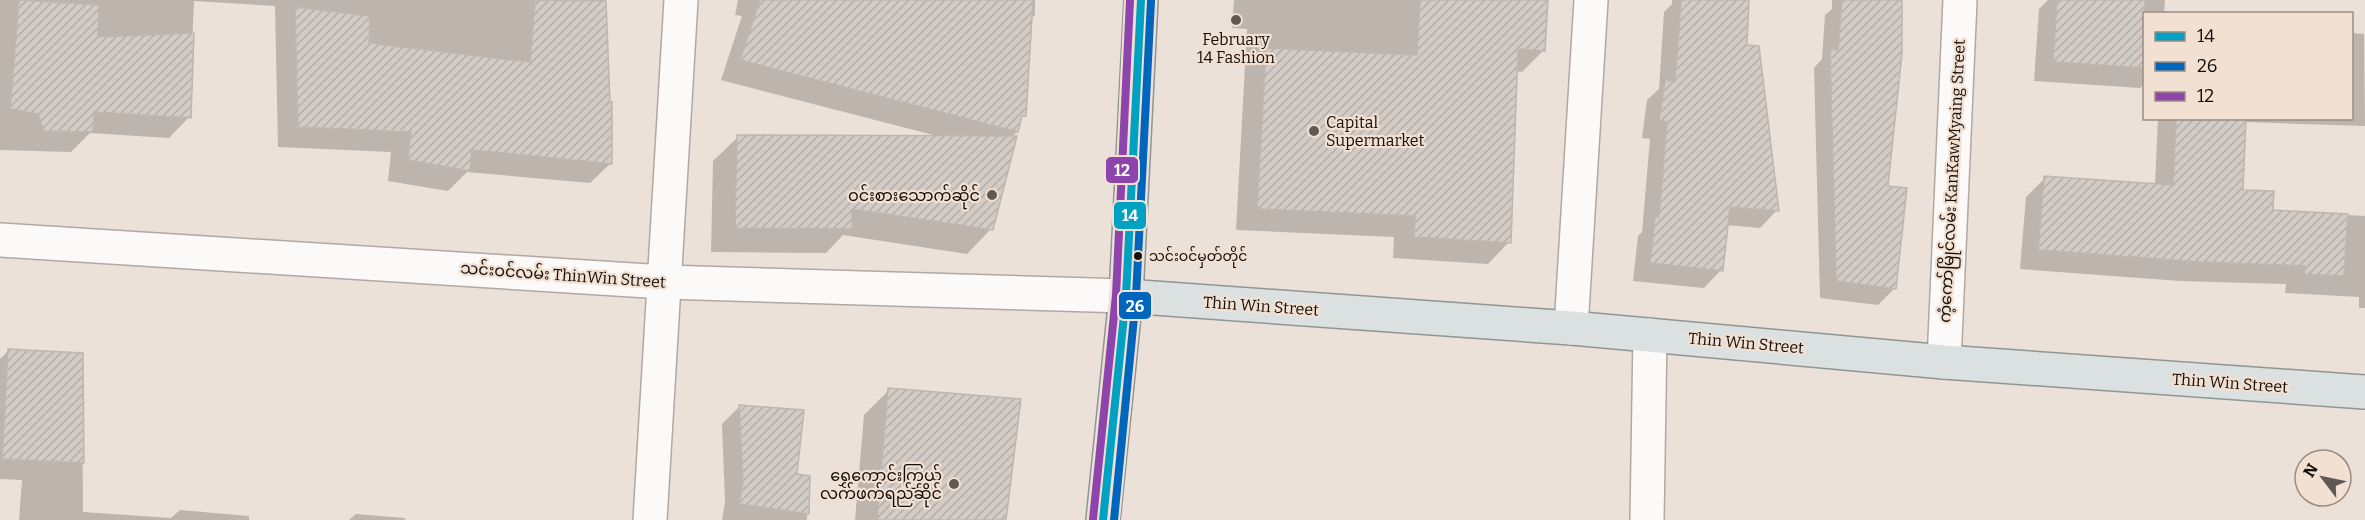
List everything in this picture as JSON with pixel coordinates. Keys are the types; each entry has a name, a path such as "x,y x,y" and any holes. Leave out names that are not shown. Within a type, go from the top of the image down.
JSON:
{"main road":[{"path":"1103,520 1126,296 1141,0"},
{"name":"Thin Win Street","path":"1126,296 1571,328 1944,362 2365,392"}],"street":[{"path":"650,520 681,0"},
{"path":"1571,328 1591,0"},
{"name":"ကံ့ကော်မြိုင်လမ်း KanKawMyaing Street","path":"1944,362 1960,0"},
{"name":"သင်းဝင်လမ်း ThinWin Street","path":"0,240 664,282 1126,296"},
{"path":"1647,520 1650,335"}],"building":[{"path":"19,0 99,5 98,37 194,33 191,118 94,112 93,132 44,131 38,114 10,109"},
{"path":"535,0 606,1 610,102 612,102 612,164 472,150 470,171 408,160 411,132 298,127 295,7 370,16 369,43 530,62"},
{"path":"760,0 1033,0 1026,116 1022,116 1018,132 740,60"},
{"path":"1420,0 1548,0 1545,51 1518,49 1511,243 1414,237 1415,216 1257,209 1266,48 1417,55"},
{"path":"1681,0 1749,0 1747,45 1759,46 1779,211 1730,207 1723,271 1650,263 1655,217 1659,217 1667,122 1659,121 1665,80 1675,82"},
{"path":"1842,0 1902,0 1902,54 1888,186 1907,188 1896,289 1836,281 1830,49 1838,50"},
{"path":"2057,0 2145,0 2143,68 2053,62"},
{"path":"2176,120 2246,120 2243,190 2274,191 2273,210 2348,214 2344,276 2304,274 2305,266 2201,262 2038,250 2044,176 2173,185"},
{"path":"737,135 1017,136 993,230 852,209 852,229 735,228"},
{"path":"8,349 83,353 84,463 2,459"},
{"path":"888,388 1021,399 1006,520 877,520"},
{"path":"739,405 804,410 797,474 810,476 809,514 739,504 743,483"}],"transit line":[{"name":"12","path":"1093,519 1116,295 1130,0"},
{"name":"14","path":"1103,520 1126,296 1141,0"},
{"name":"26","path":"1114,520 1136,297 1151,1"}],"place":[{"name":"February 14 Fashion","path":"1236,20"},
{"name":"Capital Supermarket","path":"1314,131"},
{"name":"ဝင်းစားသောက်ဆိုင်","path":"992,195"},
{"name":"သင်းဝင်မှတ်တိုင်","path":"1138,256"},
{"name":"ရွှေကောင်းကြွယ် လက်ဖက်ရည်ဆိုင်","path":"954,484"}]}
